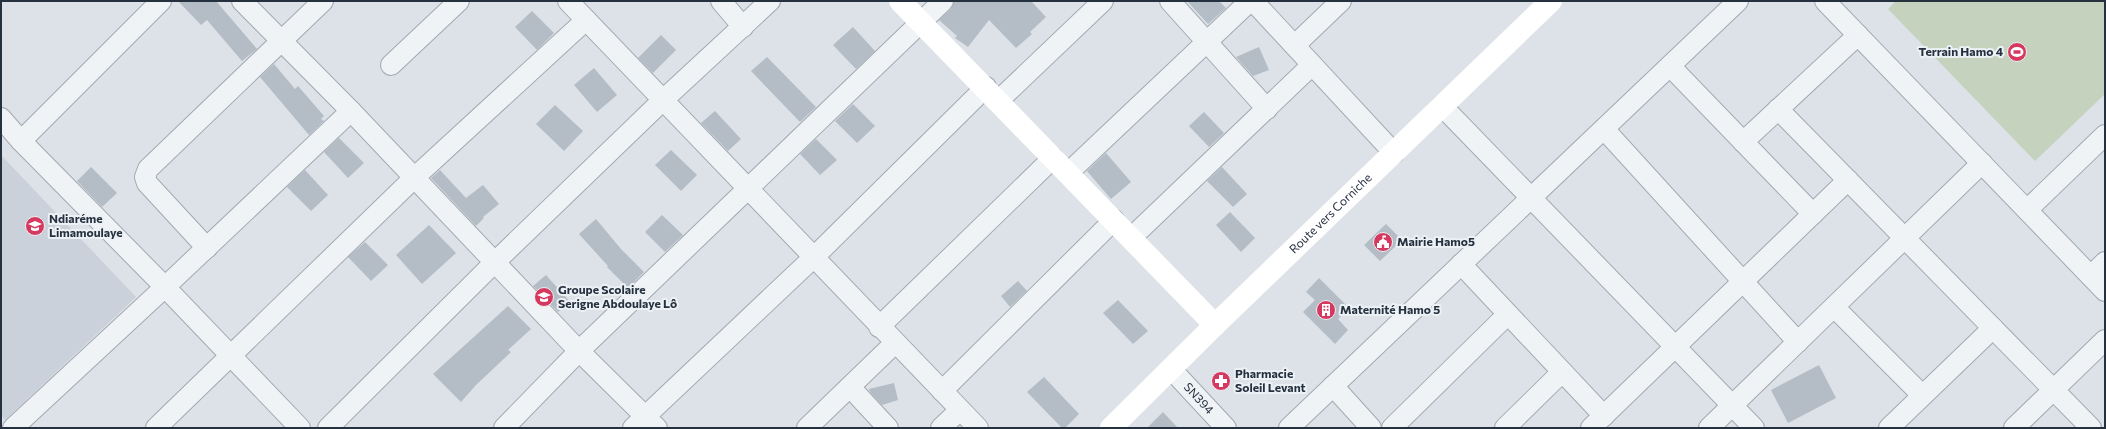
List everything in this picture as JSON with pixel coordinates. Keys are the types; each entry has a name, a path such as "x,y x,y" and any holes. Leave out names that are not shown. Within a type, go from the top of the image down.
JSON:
{"main road":[{"path":"900,1 1215,325"},
{"name":"Route vers Corniche","path":"1111,428 1172,370 1215,325 1551,1"}],"street":[{"path":"21,141 161,1"},
{"path":"242,1 282,40 415,178 579,351 645,424 814,257 992,94 1102,1"},
{"path":"207,248 147,183 146,174 148,169 323,1"},
{"path":"391,65 460,1"},
{"path":"568,1 662,101 814,257 879,327 978,428"},
{"path":"721,1 743,28"},
{"path":"328,428 495,262 662,101 743,28 770,1"},
{"path":"504,428 579,351 943,1"},
{"path":"1170,1 1267,109"},
{"path":"879,327 1060,165 1208,42 1251,1 1295,45 1394,153"},
{"path":"1295,45 1341,1"},
{"path":"1289,428 1738,1"},
{"path":"1825,1 2105,291"},
{"path":"156,428 415,178 586,20"},
{"path":"1744,142 1858,35"},
{"path":"1131,238 1312,65"},
{"path":"1670,66 1813,214"},
{"path":"1442,106 1754,428"},
{"path":"1778,109 2091,428"},
{"path":"13,428 207,248 351,111"},
{"path":"1,118 21,141 165,287 300,428"},
{"path":"1604,129 1798,342"},
{"path":"2027,210 2105,135"},
{"path":"1709,428 1982,163"},
{"path":"1461,264 1507,315 1562,372 1597,422 1848,180"},
{"path":"942,391 1114,220"},
{"path":"2091,276 2105,262"},
{"path":"1834,307 1922,395"},
{"path":"1392,428 1507,315"},
{"path":"1889,428 1993,328"},
{"path":"2014,428 2105,340"},
{"path":"807,428 895,343"},
{"name":"SN394","path":"1172,370 1226,428"},
{"path":"1505,428 1562,372"},
{"path":"1333,386 1370,428"},
{"path":"850,387 888,428"},
{"path":"942,428 960,410"}],"shaded area":[{"name":"Ndiaréme Limamoulaye","path":"1,155 136,297 5,420 1,415"}],"green space":[{"name":"Terrain Hamo 4","path":"1896,1 2105,1 2105,94 2035,161 1888,9"}],"building":[{"path":"178,1 216,1 257,49 242,61 207,20 201,25"},
{"path":"954,1 1031,1 1046,17 1030,32 1032,34 1016,48 989,20 968,47 955,38 957,36 939,20 951,9"},
{"path":"1187,1 1219,1 1226,8 1208,24"},
{"path":"532,11 554,33 537,50 515,27"},
{"path":"853,27 875,51 856,69 833,45"},
{"path":"661,35 676,50 653,73 638,58"},
{"path":"1259,47 1269,70 1253,76 1236,57"},
{"path":"767,57 816,107 800,122 751,71"},
{"path":"274,64 295,89 298,86 324,116 321,119 324,121 309,135 260,77"},
{"path":"594,68 617,95 597,112 574,85"},
{"path":"853,104 875,126 857,143 835,121"},
{"path":"555,105 583,131 564,151 536,124"},
{"path":"715,111 741,139 728,151 701,123"},
{"path":"1204,112 1224,133 1209,147 1189,126"},
{"path":"339,138 364,163 348,178 324,152"},
{"path":"816,139 837,160 820,175 800,154"},
{"path":"671,150 697,175 681,191 655,165"},
{"path":"1106,153 1131,182 1111,199 1087,171"},
{"path":"91,167 117,193 102,207 77,181"},
{"path":"1222,167 1247,194 1233,207 1207,181"},
{"path":"305,170 328,195 311,211 287,187"},
{"path":"440,170 466,198 483,185 499,204 483,217 484,218 476,226 431,178"},
{"path":"1230,212 1255,238 1241,252 1216,225"},
{"path":"662,215 683,235 665,252 645,232"},
{"path":"596,219 621,249 644,272 628,288 607,267 608,266 579,234"},
{"name":"Mairie Hamo5","path":"1386,224 1402,240 1380,261 1364,245"},
{"path":"429,225 456,253 422,284 396,255"},
{"path":"365,242 388,265 371,281 348,257"},
{"path":"546,275 570,302 558,312 533,286"},
{"name":"Maternité Hamo 5","path":"1319,278 1349,308 1338,319 1348,330 1335,344 1303,312 1315,300 1306,292"},
{"path":"1018,281 1027,291 1010,307 1001,296"},
{"path":"1118,300 1148,331 1133,344 1103,313"},
{"path":"508,306 531,329 508,350 511,352 476,385 461,402 433,374"},
{"path":"1819,365 1836,398 1788,423 1771,390"},
{"path":"1044,377 1079,414 1065,428 1062,428 1027,392"},
{"path":"894,383 898,400 882,405 869,389"},
{"path":"1163,412 1178,428 1147,428"}],"place":[{"name":"Terrain Hamo 4","path":"2017,52"},
{"name":"Ndiaréme Limamoulaye","path":"35,226"},
{"name":"Mairie Hamo5","path":"1383,242"},
{"name":"Groupe Scolaire Serigne Abdoulaye Lô","path":"544,297"},
{"name":"Maternité Hamo 5","path":"1326,310"},
{"name":"Pharmacie Soleil Levant","path":"1221,381"}]}
